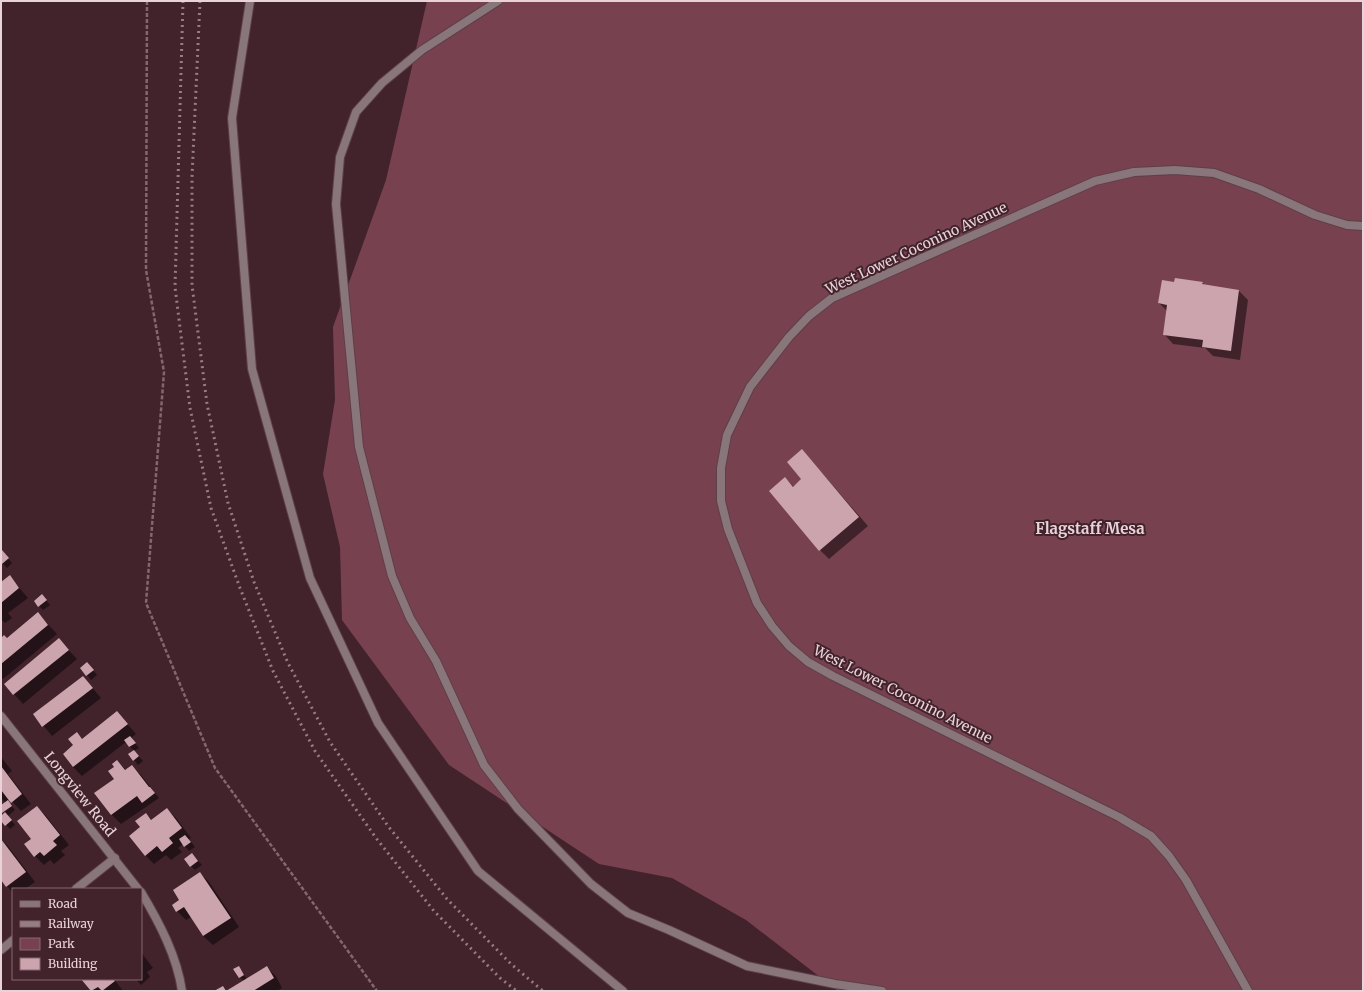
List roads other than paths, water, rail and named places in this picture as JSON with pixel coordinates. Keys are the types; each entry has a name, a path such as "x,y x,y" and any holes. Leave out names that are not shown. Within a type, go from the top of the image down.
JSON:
{"street":[{"path":"250,1 232,118 252,369 310,578 378,722 478,871 623,991"},
{"path":"498,1 422,50 382,83 356,112 340,157 336,204 359,447 392,576 410,618 436,661 484,765 518,809 596,888 628,913 747,966 835,984 882,991"},
{"name":"West Lower Coconino Avenue","path":"1248,991 1186,880 1169,856 1151,836 1119,817 833,676 808,662 789,646 772,626 757,603 731,537 721,501 721,468 727,435 750,387 789,337 809,316 832,298 1095,181 1134,172 1175,170 1214,173 1259,189 1315,215 1347,225 1363,226"},
{"name":"Longview Road","path":"1,716 137,888"},
{"path":"77,888 115,858"},
{"path":"142,894 155,916 170,948 182,991"},
{"path":"1,950 12,941"}],"railway":[{"path":"183,1 175,287 190,408 211,508 240,588 273,671 315,751 376,838 434,911 500,978 517,991"},
{"path":"200,1 192,177 192,285 207,404 228,503 254,582 288,663 330,742 388,826 447,899 511,964 543,991"}],"district":[{"name":"Flagstaff Mesa","path":"1090,528"}]}
